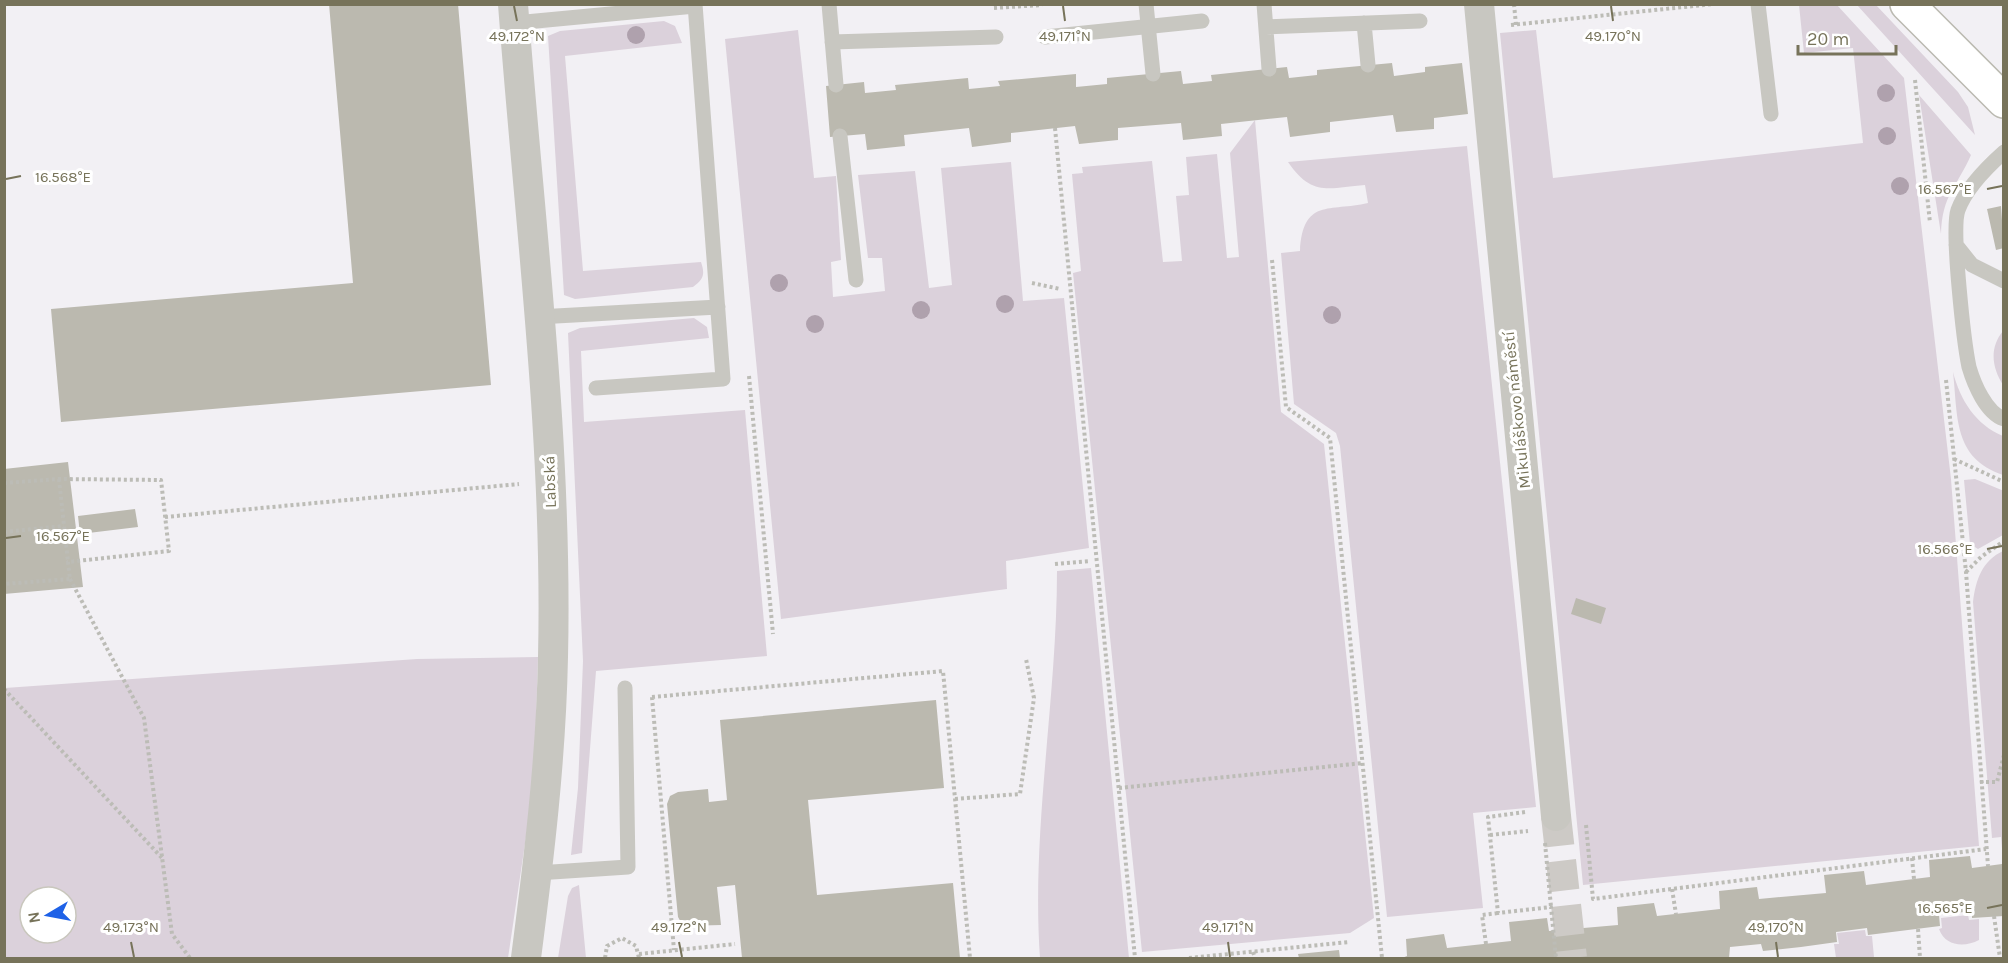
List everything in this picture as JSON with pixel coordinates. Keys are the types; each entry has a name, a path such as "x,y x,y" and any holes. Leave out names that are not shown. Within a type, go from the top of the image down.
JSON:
{"street":[{"path":"1907,4 2004,101"},
{"name":"Labská","path":"514,14 549,481 553,656 546,809 526,958"},
{"name":"Mikuláškovo náměstí","path":"1479,16 1502,265 1547,824"}],"lane":[{"path":"829,4 836,85"},
{"path":"1146,4 1153,74"},
{"path":"1264,4 1269,69"},
{"path":"1758,4 1771,114"},
{"path":"514,14 695,5 723,379 596,388"},
{"path":"1045,37 1202,21"},
{"path":"1266,27 1420,21"},
{"path":"1364,23 1368,65"},
{"path":"832,42 996,37"},
{"path":"840,136 856,280"},
{"path":"2004,152 1973,184 1957,211 1956,245 1970,367 1984,402 1997,417 2004,419"},
{"path":"1956,245 1972,265 2004,281"},
{"path":"538,317 718,307"},
{"path":"537,873 628,867 625,688"}],"path":[{"path":"1514,4 1516,25"},
{"path":"1479,16 1516,25 1713,4"},
{"path":"994,8 1042,5"},
{"path":"1054,128 1135,958"},
{"path":"1272,261 1286,407 1330,438 1382,958"},
{"path":"1032,284 1060,289"},
{"path":"1954,459 2004,482"},
{"path":"59,479 70,579 144,718 172,934 190,958"},
{"path":"4,483 59,479 160,480 169,551 68,562"},
{"path":"165,517 549,481"},
{"path":"4,532 64,526"},
{"path":"1988,866 1966,573 1981,556 2004,541"},
{"path":"1055,564 1090,561"},
{"path":"4,584 70,579"},
{"path":"955,799 1020,794 1034,698 1026,659"},
{"path":"652,697 943,671 970,958"},
{"path":"625,688 651,679 674,950"},
{"path":"4,689 163,860"},
{"path":"1980,782 1997,782 2004,755"},
{"path":"1119,788 1363,763"},
{"path":"1490,835 1547,824 1584,806 1593,899 1986,849"},
{"path":"1498,913 1488,817 1547,824"},
{"path":"1547,824 1556,958"},
{"path":"1912,858 1914,879"},
{"path":"1672,889 1676,914"},
{"path":"1486,944 1482,915 1551,907"},
{"path":"1994,916 2000,958"},
{"path":"1918,929 1920,958"},
{"path":"605,958 607,946 622,938 632,941 639,956 735,944"},
{"path":"1189,958 1349,942"},
{"path":"1254,952 1254,958"}],"shaded area":[{"path":"1799,5 1837,5 1904,78 1951,479 1979,846 1583,885 1500,33 1536,30 1553,178 1863,143 1853,48 1804,53"},
{"path":"1857,5 1876,5 1958,92 1968,107 1975,135"},
{"path":"664,21 675,26 682,43 565,56 583,271 701,262 703,276 693,287 575,299 564,295 548,36 560,31"},
{"path":"798,30 814,178 836,176 841,260 831,262 833,297 885,291 882,258 868,258 858,175 915,171 929,288 952,285 941,168 1011,162 1023,301 1064,298 1089,548 1006,561 1007,589 781,619 725,39"},
{"path":"1919,95 1971,155 1947,200 1941,234"},
{"path":"1255,120 1281,412 1324,444 1374,918 1350,933 1142,952 1073,273 1081,271 1072,174 1083,173 1082,167 1152,161 1163,262 1182,261 1176,196 1189,195 1186,157 1217,154 1227,258 1239,257 1230,153"},
{"path":"1467,146 1536,807 1473,813 1483,908 1387,917 1340,446 1336,433 1294,404 1281,253 1300,251 1306,222 1320,210 1368,203 1365,185 1322,188 1305,181 1288,162"},
{"path":"694,318 707,327 709,338 581,351 584,422 745,410 767,656 596,671 582,853 571,855 578,788 583,661 568,333 580,328"},
{"path":"2003,331 2003,385 1994,365 1994,351"},
{"path":"1953,372 1970,410 1985,425 2003,436 2003,475 1987,468 1967,447 1958,420"},
{"path":"1975,479 2004,491 2003,535 1978,549 1970,544 1964,480"},
{"path":"2003,551 2003,860 2001,837 1992,838 1973,602 1976,586 1985,565"},
{"path":"1091,568 1129,958 1040,958 1038,910 1041,813 1053,668 1057,571"},
{"path":"538,657 534,783 508,958 5,958 5,688 417,659"},
{"path":"579,885 586,958 558,958 568,896 572,888"},
{"path":"1968,915 1969,920 1979,919 1979,940 1961,945 1950,942 1942,935 1939,929 1942,928 1941,918"},
{"path":"1865,930 1866,936 1872,936 1874,957 1836,958 1834,944 1839,944 1837,933"}],"building":[{"path":"329,4 458,4 491,385 61,422 51,309 353,283"},
{"path":"1392,63 1394,76 1425,72 1425,67 1462,63 1468,114 1434,118 1434,129 1396,132 1393,115 1330,122 1330,132 1290,137 1287,117 1221,124 1222,136 1183,140 1181,123 1118,128 1118,140 1079,144 1075,126 1011,133 1011,142 972,147 969,128 904,135 905,146 867,150 865,134 830,137 826,86 864,82 865,93 896,90 895,85 968,78 969,89 1000,86 998,81 1076,74 1076,87 1107,84 1107,78 1181,71 1183,84 1212,81 1211,75 1287,67 1289,78 1317,75 1317,70"},
{"path":"2001,206 2004,248 1996,250 1987,209"},
{"path":"68,462 83,587 4,594 4,469"},
{"path":"135,509 138,527 80,534 78,516"},
{"path":"1576,598 1606,608 1601,624 1571,614"},
{"path":"936,700 944,788 808,800 817,895 953,883 960,958 742,958 735,885 717,887 721,925 683,926 678,917 667,804 670,796 678,792 708,789 709,802 727,800 720,720"},
{"path":"1970,856 1972,868 2002,864 2004,916 1972,918 1972,911 1939,915 1940,926 1868,935 1867,928 1836,932 1837,942 1763,951 1761,944 1730,947 1729,958 1402,958 1407,956 1406,939 1444,934 1447,948 1511,941 1509,922 1547,918 1549,931 1618,925 1617,907 1654,903 1657,916 1720,909 1719,891 1757,887 1759,899 1826,893 1824,875 1864,871 1866,885 1930,877 1929,860"},
{"path":"1339,950 1340,958 1299,958 1298,954"}],"tunnel":[{"path":"1556,816 1572,958"}]}
